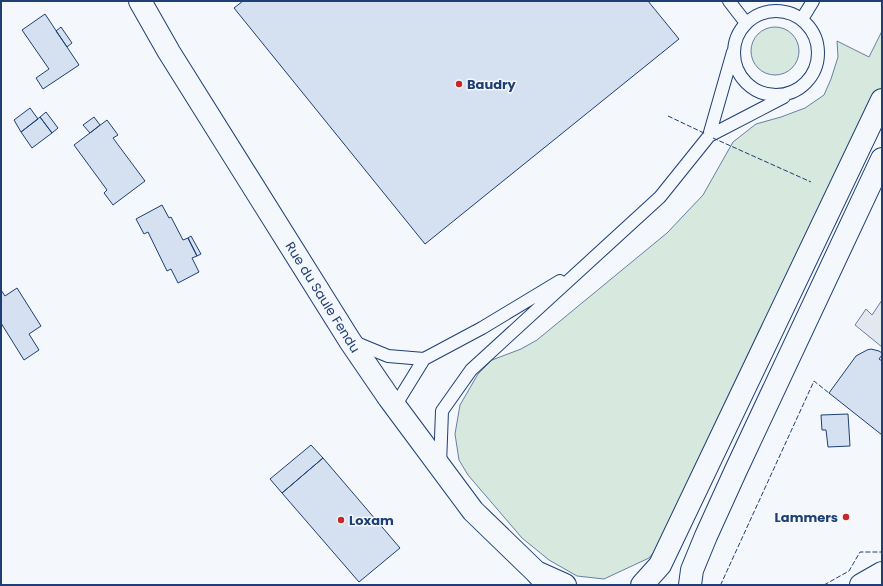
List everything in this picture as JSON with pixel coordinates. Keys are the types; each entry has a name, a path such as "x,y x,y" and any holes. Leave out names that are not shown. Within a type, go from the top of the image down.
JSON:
{"main road":[{"name":"Rue du Saule Fendu","path":"140,1 169,52 350,341 388,398 473,511 542,578 565,585"},
{"path":"642,585 660,565 882,100"},
{"path":"690,585 692,570 718,509 882,159"},
{"path":"862,585 882,573"}],"lane":[{"path":"729,1 746,23"},
{"path":"802,19 813,1"},
{"path":"440,466 442,411 471,370 660,197 709,136 739,31 756,15 767,11 779,10 791,13 802,19 811,30 817,43 818,57 815,70 807,82 796,91 709,136"},
{"path":"733,52 735,64 740,76 748,85 759,92 771,95 784,95 796,91"},
{"path":"395,406 424,359 482,328 583,267"},
{"path":"350,341 388,356 424,359"}],"shaded area":[{"path":"770,27 780,27 792,34 799,46 799,56 792,68 780,75 770,75 762,71 755,64 751,56 751,46 755,38 762,31"},
{"path":"882,31 882,89 666,538 649,558 604,579 577,576 549,560 522,538 468,475 459,460 455,434 460,405 478,374 492,360 521,349 537,340 667,233 703,195 733,142 756,124 805,108 824,95 838,57 837,41 869,57"},
{"path":"882,300 882,347 855,325 866,309 872,315"}],"building":[{"name":"Baudry","path":"243,1 648,1 679,39 425,244 234,8"},
{"path":"45,14 79,65 43,89 36,78 49,69 22,30"},
{"path":"61,27 72,43 67,47 56,31"},
{"path":"30,108 38,119 21,132 14,120"},
{"path":"46,112 58,128 52,133 40,117"},
{"path":"40,117 52,133 32,148 21,132"},
{"path":"94,117 100,125 90,133 83,125"},
{"path":"107,120 118,135 113,138 145,181 113,205 104,193 107,190 74,145"},
{"path":"162,205 169,218 171,217 183,240 188,238 197,256 192,258 199,272 178,283 171,269 167,271 148,232 144,234 136,219"},
{"path":"191,236 201,254 197,256 188,238"},
{"path":"17,288 41,326 29,334 39,350 24,360 1,323 1,290 5,296"},
{"path":"871,349 882,353 879,359 882,361 882,435 829,393 856,356"},
{"path":"848,414 850,446 828,447 826,430 822,430 821,415"},
{"path":"311,445 323,458 282,493 270,479"},
{"name":"Loxam","path":"323,458 400,548 359,582 282,493"}],"fence":[{"path":"668,116 706,134"},
{"path":"713,138 811,182"},
{"path":"722,585 721,584 814,381 829,393"},
{"path":"824,585 849,571 860,552 882,552"}],"place":[{"name":"Baudry","path":"459,84"},
{"name":"Lammers","path":"846,517"},
{"name":"Loxam","path":"341,520"}]}
